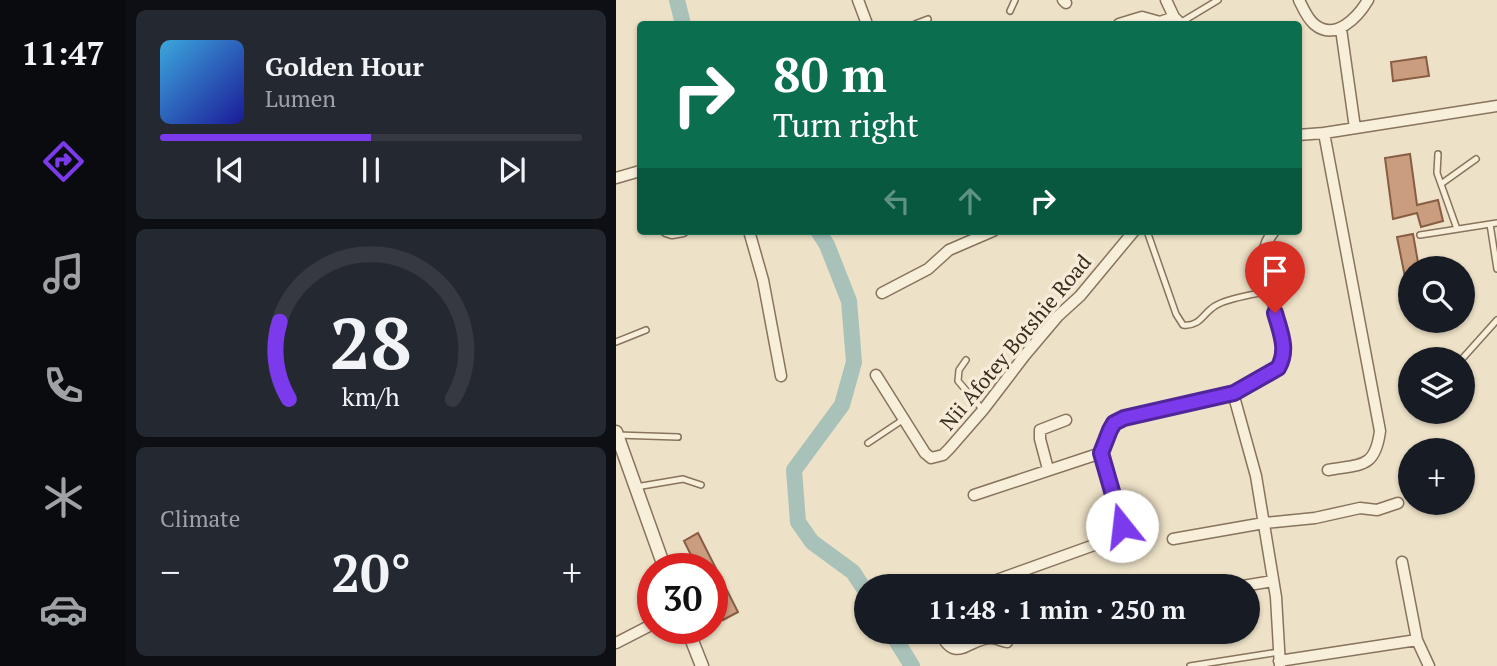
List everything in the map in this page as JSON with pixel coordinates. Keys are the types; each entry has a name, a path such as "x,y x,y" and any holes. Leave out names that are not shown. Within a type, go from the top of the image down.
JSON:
{"street":[{"path":"859,0 866,21"},
{"path":"1166,0 1177,21"},
{"path":"1298,0 1315,25 1324,30 1341,29 1360,13 1368,0"},
{"path":"1130,21 1144,17 1152,21"},
{"path":"1341,29 1355,128"},
{"path":"1302,135 1497,106"},
{"path":"1324,133 1380,431 1378,446 1366,463 1328,470"},
{"path":"616,178 637,172"},
{"path":"750,235 763,280 781,376"},
{"path":"882,293 928,269 949,250 984,235"},
{"name":"Nii Afotey Botshie Road","path":"876,375 925,453 936,458 949,449 1058,316 1080,296 1131,235"},
{"path":"1014,574 1122,535 1122,526 1101,453 1114,423 1124,418 1234,393 1278,368 1284,348 1268,291 1264,260 1267,243 1272,235"},
{"path":"1234,393 1264,523 1273,581 1279,660 1417,640"},
{"path":"1048,469 1040,430 1066,420"},
{"path":"616,433 659,553"},
{"path":"974,495 1101,453"},
{"path":"1173,539 1264,523 1315,518 1360,508 1377,510 1398,503"},
{"path":"1402,562 1417,640 1429,666"},
{"path":"1260,583 1273,581"},
{"path":"616,643 637,632"},
{"path":"693,644 702,666"},
{"path":"946,644 959,650 974,644"}],"lane":[{"path":"1010,11 1015,0"},
{"path":"1180,21 1218,0"},
{"path":"923,21 928,19"},
{"path":"1438,154 1437,173 1457,229"},
{"path":"1441,184 1476,159"},
{"path":"1420,235 1497,223"},
{"path":"1490,224 1497,268"},
{"path":"1148,235 1176,314 1183,325 1198,322 1214,306 1268,291"},
{"path":"1473,347 1497,320"},
{"path":"616,342 646,330"},
{"path":"966,360 959,370 958,382 983,410"},
{"path":"868,443 904,419"},
{"path":"616,433 678,437"},
{"path":"636,487 683,479 701,485"},
{"path":"1190,666 1279,660"}],"building":[{"path":"1426,57 1429,76 1393,81 1391,62"},
{"path":"1410,154 1417,205 1438,200 1443,221 1421,227 1417,213 1393,219 1385,158"},
{"path":"1413,234 1417,256 1401,256 1397,237"},
{"path":"698,533 708,553 690,553 684,541"},
{"path":"728,592 738,612 728,617"}],"waterway":[{"path":"677,0 682,21"},
{"path":"821,235 849,301 854,362 842,405 794,470 798,522 812,542 854,574"},
{"path":"898,644 912,666"}],"route":[{"path":"1122,526 1101,453 1114,423 1124,418 1234,393 1278,368 1284,348 1275,313"}]}
